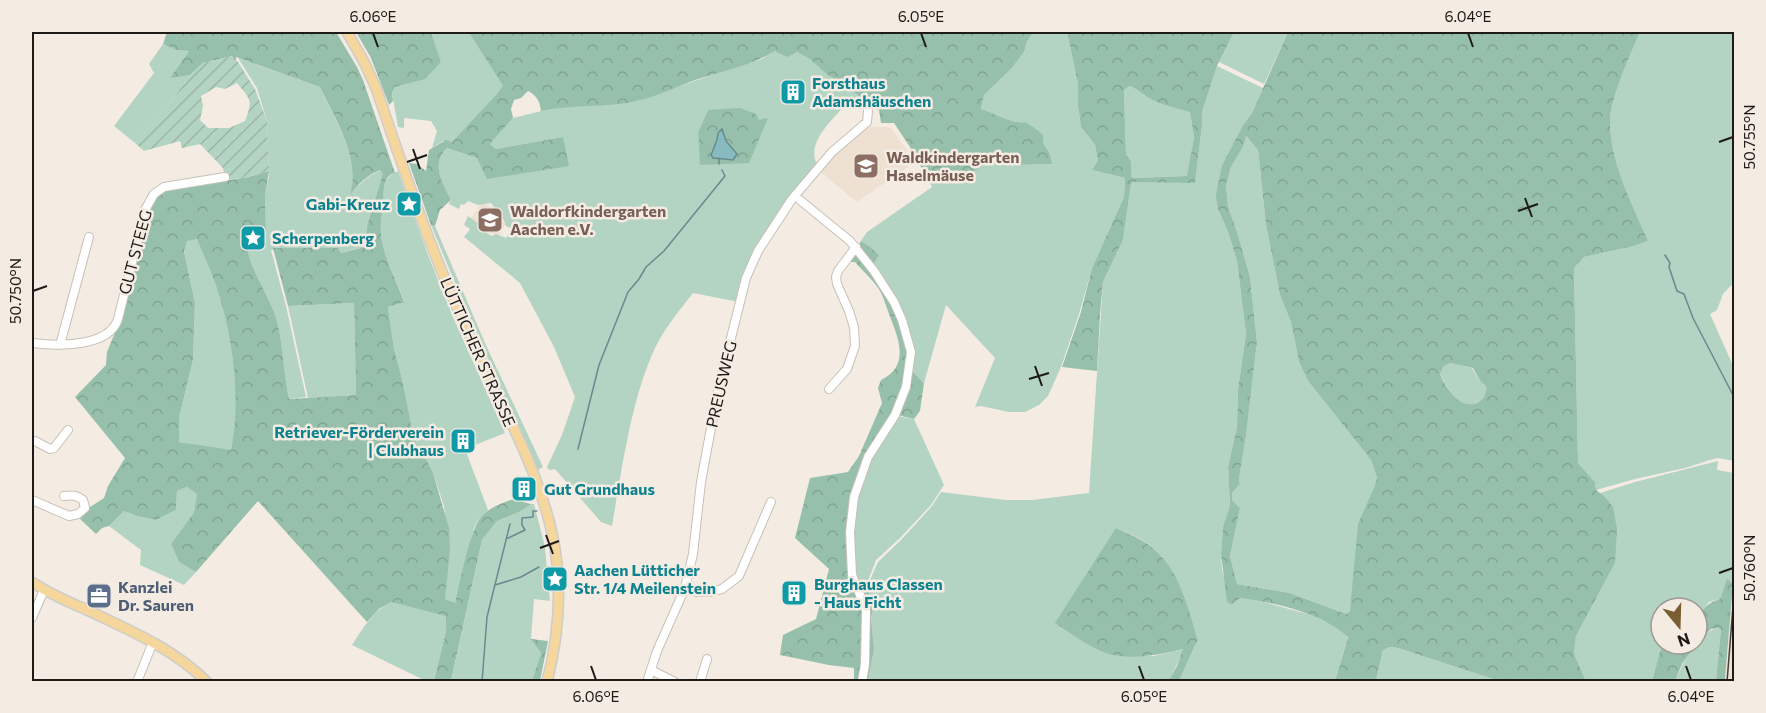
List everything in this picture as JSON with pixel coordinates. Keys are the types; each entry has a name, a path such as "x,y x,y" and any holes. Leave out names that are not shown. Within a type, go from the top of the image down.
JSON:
{"main road":[{"name":"LÜTTICHER STRASSE","path":"347,32 376,88 436,257 459,314 528,461 549,519 557,562 559,606 547,681"},
{"path":"32,582 44,590 153,642 207,681"}],"street":[{"name":"PREUSWEG","path":"647,681 685,588 693,554 700,482 716,399 746,278 758,251 795,196 832,152 867,122 868,111"},
{"name":"GUT STEEG","path":"32,343 75,344 94,339 113,330 118,319 144,210 154,194 164,187 176,184 225,177"},
{"path":"795,196 839,230 856,247 874,271 894,302 906,330 910,352 906,387 895,415 868,457 854,497 850,531 852,575 866,610 862,681"},
{"path":"60,345 89,237"},
{"path":"829,389 848,369 855,346 854,327 836,277 856,247"},
{"path":"32,442 35,441 50,449 54,448 68,430"},
{"path":"32,500 72,516 85,508 83,500 79,497 64,496"},
{"path":"685,588 697,592 711,592 722,589 739,576 771,502"},
{"path":"32,618 44,590"},
{"path":"137,681 153,642"},
{"path":"700,681 707,658"},
{"path":"651,670 675,681"}],"shaded area":[{"name":"Waldkindergarten Haselmäuse","path":"869,127 892,129 915,162 857,202 819,171 833,155"},
{"name":"Waldorfkindergarten Aachen e.V.","path":"482,202 509,219 498,237 470,220"},
{"path":"1734,562 1734,681 1725,682 1733,584"}],"green space":[{"path":"167,32 336,32 363,80 395,173 388,177 385,184 381,234 387,260 404,302 388,307 394,349 412,430 419,452 426,459 433,473 449,528 450,551 445,599 455,603 473,532 482,516 494,507 516,498 531,504 497,521 482,540 451,681 434,681 446,631 446,616 391,602 379,609 367,622 258,501 196,572 179,562 171,544 194,512 197,494 187,487 177,491 176,510 156,520 124,511 109,526 102,528 96,534 80,519 90,507 104,498 108,486 125,458 75,397 106,365 107,352 116,330 147,211 155,196 162,191 248,177 269,171 265,196 266,232 248,233 248,250 254,270 272,306 278,325 289,399 356,395 354,303 288,306 273,248 338,248 341,253 365,247 367,226 383,174 380,170 371,175 350,195 352,168 349,154 339,126 320,87 236,57 234,61 232,56 203,63 190,75 170,78 189,51 176,50 163,44","holes":["197,239 216,286 231,346 235,389 231,450 179,442 179,418 193,360 195,303 184,251 187,241"]},
{"path":"356,32 431,32 441,62 425,79 394,87 393,101 389,105 371,58"},
{"path":"431,32 467,32 503,86 452,142 443,141 432,148 437,131 431,121 404,118 404,128 398,127 392,93 394,87 441,62"},
{"path":"467,32 1033,32 1024,52 1012,68 984,95 981,109 1009,120 1026,122 1039,131 1043,135 1043,143 1050,154 1052,164 988,163 964,175 947,171 926,175 894,123 881,123 879,110 863,106 858,95 825,73 810,59 797,52 787,57 775,51 747,64 653,96 625,103 541,111 537,99 528,91 521,98 514,100 511,109 513,118 490,144 496,149 563,137 569,166 487,179 477,158 447,148 439,161 439,167 442,181 451,200 440,210 435,226 431,225 409,163 417,164 426,171 429,150 446,140 452,142 503,86"},
{"path":"1033,32 1067,32 1078,84 1081,127 1095,145 1098,160 1092,170 1125,178 1124,197 1092,268 1061,367 1048,396 1039,405 1025,412 1009,412 981,406 975,407 995,358 946,305 924,383 910,369 912,352 873,264 869,246 861,241 867,232 932,187 926,175 947,171 964,175 988,162 1013,165 1051,164 1050,154 1043,143 1043,135 1039,131 1026,122 1009,120 981,109 984,95 1012,68 1024,52"},
{"path":"1067,32 1234,32 1217,66 1202,112 1195,183 1133,182 1131,184 1123,240 1103,282 1097,371 1062,367 1081,312 1092,268 1124,197 1125,178 1092,170 1098,160 1095,145 1081,127 1078,84","holes":["1130,86 1157,102 1190,112 1194,137 1187,176 1133,178 1131,176 1131,162 1126,154 1124,90"]},
{"path":"1234,32 1288,32 1264,84 1219,62"},
{"path":"1288,32 1640,32 1613,102 1610,123 1618,169 1648,241 1584,257 1574,268 1578,463 1595,482 1596,490 1613,507 1617,529 1615,563 1576,636 1574,654 1586,681 1499,681 1390,647 1383,650 1376,681 1335,681 1348,637 1338,629 1312,616 1282,606 1240,598 1231,605 1227,602 1221,554 1223,527 1230,505 1228,467 1237,427 1238,389 1246,334 1237,261 1218,209 1216,195 1222,165 1252,113","holes":["1246,136 1258,150 1266,225 1280,295 1291,322 1299,362 1308,381 1371,460 1377,478 1358,524 1350,611 1346,614 1290,593 1237,584 1230,556 1240,508 1232,500 1232,493 1240,484 1257,342 1250,277 1228,206 1226,185 1231,167 1243,147","1450,363 1473,368 1486,386 1485,394 1480,401 1473,404 1464,403 1450,391 1440,374 1444,366"]},
{"path":"1640,32 1734,32 1734,282 1723,294 1717,310 1710,314 1734,368 1734,461 1718,458 1596,490 1595,482 1578,463 1574,268 1584,257 1648,241 1618,169 1610,123 1613,102"},
{"path":"163,44 176,50 189,51 171,77 190,75 168,106 135,143 114,126 154,73 149,64"},
{"path":"775,51 792,54 797,52 811,59 825,73 858,95 863,106 859,108 848,102 824,130 815,146 816,162 819,162 781,209 739,302 693,293 660,339 647,366 634,411 612,526 601,522 555,469 549,470 547,467 562,435 575,397 554,347 520,283 463,236 470,229 464,225 468,216 479,224 477,228 492,236 496,234 506,238 512,229 506,226 491,203 478,205 468,201 464,205 461,204 459,209 449,204 451,200 442,181 439,161 447,148 477,158 563,137 496,149 490,144 513,118 557,107 638,101 762,59","holes":["708,110 759,120 701,165 698,132"]},
{"path":"232,56 255,89 267,121 269,171 226,180 223,168 200,144 182,148 180,141 144,151 135,143 168,106 190,75 203,63","holes":["237,83 248,97 250,104 245,121 229,128 208,128 200,120 203,106 201,96 216,87 225,89"]},
{"path":"238,58 320,87 349,152 353,180 351,193 376,172 381,170 384,175 367,226 365,247 341,253 271,250 306,397 289,399 278,325 248,252 248,233 266,232 265,196 269,176 267,121 257,88"},
{"path":"1217,66 1263,88 1252,113 1222,165 1218,209 1237,261 1246,334 1238,389 1237,427 1228,467 1230,505 1223,528 1222,569 1230,605 1240,598 1256,600 1311,615 1337,627 1348,636 1335,681 1179,681 1198,640 1185,597 1173,572 1155,550 1139,538 1116,528 1109,654 1154,656 1184,649 1169,681 868,681 874,649 871,616 874,606 867,587 878,562 932,506 941,492 1006,500 1032,500 1089,493 1103,282 1123,240 1131,184 1133,182 1195,182 1202,112"},
{"path":"1130,86 1157,102 1190,111 1194,136 1188,176 1133,178 1131,176 1126,154 1124,90"},
{"path":"740,108 756,114 759,120 768,118 749,163 700,165 698,132 708,110","holes":["722,130 726,141 737,154 730,160 713,158 711,153 718,132"]},
{"path":"1245,135 1258,150 1266,225 1280,295 1291,322 1299,362 1308,381 1371,460 1377,478 1350,611 1346,614 1290,593 1237,584 1230,556 1240,508 1232,500 1232,493 1240,484 1257,342 1250,277 1228,206 1226,185 1231,167 1243,147"},
{"path":"398,171 452,315 505,433 465,449 488,510 474,528 455,603 444,599 450,551 444,506 433,473 426,459 419,452 412,430 394,349 388,307 404,301 384,251 381,230 385,183"},
{"path":"431,225 435,226 485,343 543,467 538,470 465,307"},
{"path":"197,238 222,305 231,346 235,410 231,451 179,442 179,418 193,360 195,303 184,250 187,241"},
{"path":"861,241 879,255 873,264 902,315 910,369 924,383 920,411 914,419 894,414 852,496 850,572 867,587 874,606 871,617 874,649 868,681 854,681 854,668 780,655 783,635 816,619 829,569 795,538 810,478 848,472 859,456 882,403 878,388 881,380 896,367 899,359 900,350 896,332 880,291 855,262 847,262"},
{"path":"354,303 356,395 308,398 288,306"},
{"path":"1450,363 1472,368 1486,386 1485,394 1480,401 1473,404 1464,403 1450,391 1440,374 1444,366"},
{"path":"898,416 914,419 944,485 931,505 876,560 866,586 854,576 853,507 867,466"},
{"path":"1718,461 1717,470 1734,473 1733,584 1727,578 1720,599 1709,602 1709,596 1649,596 1649,656 1659,656 1652,681 1586,681 1574,654 1576,636 1615,563 1604,496 1600,493"},
{"path":"187,487 197,494 194,512 171,544 179,562 196,572 184,585 140,565 141,550 109,526 124,511 156,520 176,510 177,491"},
{"path":"534,504 545,547 550,601 534,599 531,638 541,653 532,681 451,682 482,540 497,521"},
{"path":"1116,528 1138,538 1154,549 1173,571 1185,597 1198,640 1179,681 1169,680 1183,649 1137,657 1118,656 1088,644 1055,623"},
{"path":"1727,578 1733,584 1725,681 1716,681 1721,629 1709,631 1709,604 1720,599"},
{"path":"391,602 446,615 446,631 434,681 426,681 352,645 373,616"},
{"path":"1721,629 1716,681 1675,682 1687,656 1709,656 1709,632"},
{"path":"531,639 548,641 540,681 532,681 541,653"},
{"path":"1390,647 1499,681 1376,682 1383,650"},
{"path":"1659,656 1688,656 1675,681 1652,681"}],"water":[{"path":"722,129 726,141 737,154 733,160 713,158 711,155 718,133"}],"waterway":[{"path":"719,158 719,164"},
{"path":"578,449 599,365 628,292 646,267 664,251 725,176 722,170"},
{"path":"1665,255 1670,263 1669,267 1677,291 1684,294 1693,318 1734,397"},
{"path":"506,539 525,530 522,518 533,517 533,511 537,511"},
{"path":"482,682 487,617 510,524"},
{"path":"495,585 521,577 539,567"}],"railway":[{"path":"1727,682 1734,594"}],"place":[{"name":"Forsthaus Adamshäuschen","path":"793,92"},
{"name":"Waldkindergarten Haselmäuse","path":"866,166"},
{"name":"Gabi-Kreuz","path":"409,204"},
{"name":"Waldorfkindergarten Aachen e.V.","path":"490,220"},
{"name":"Scherpenberg","path":"253,238"},
{"name":"Retriever-Förderverein | Clubhaus","path":"463,441"},
{"name":"Gut Grundhaus","path":"524,489"},
{"name":"Aachen Lütticher Str. 1/4 Meilenstein","path":"555,579"},
{"name":"Burghaus Classen - Haus Ficht","path":"794,593"},
{"name":"Kanzlei Dr. Sauren","path":"99,596"}]}
